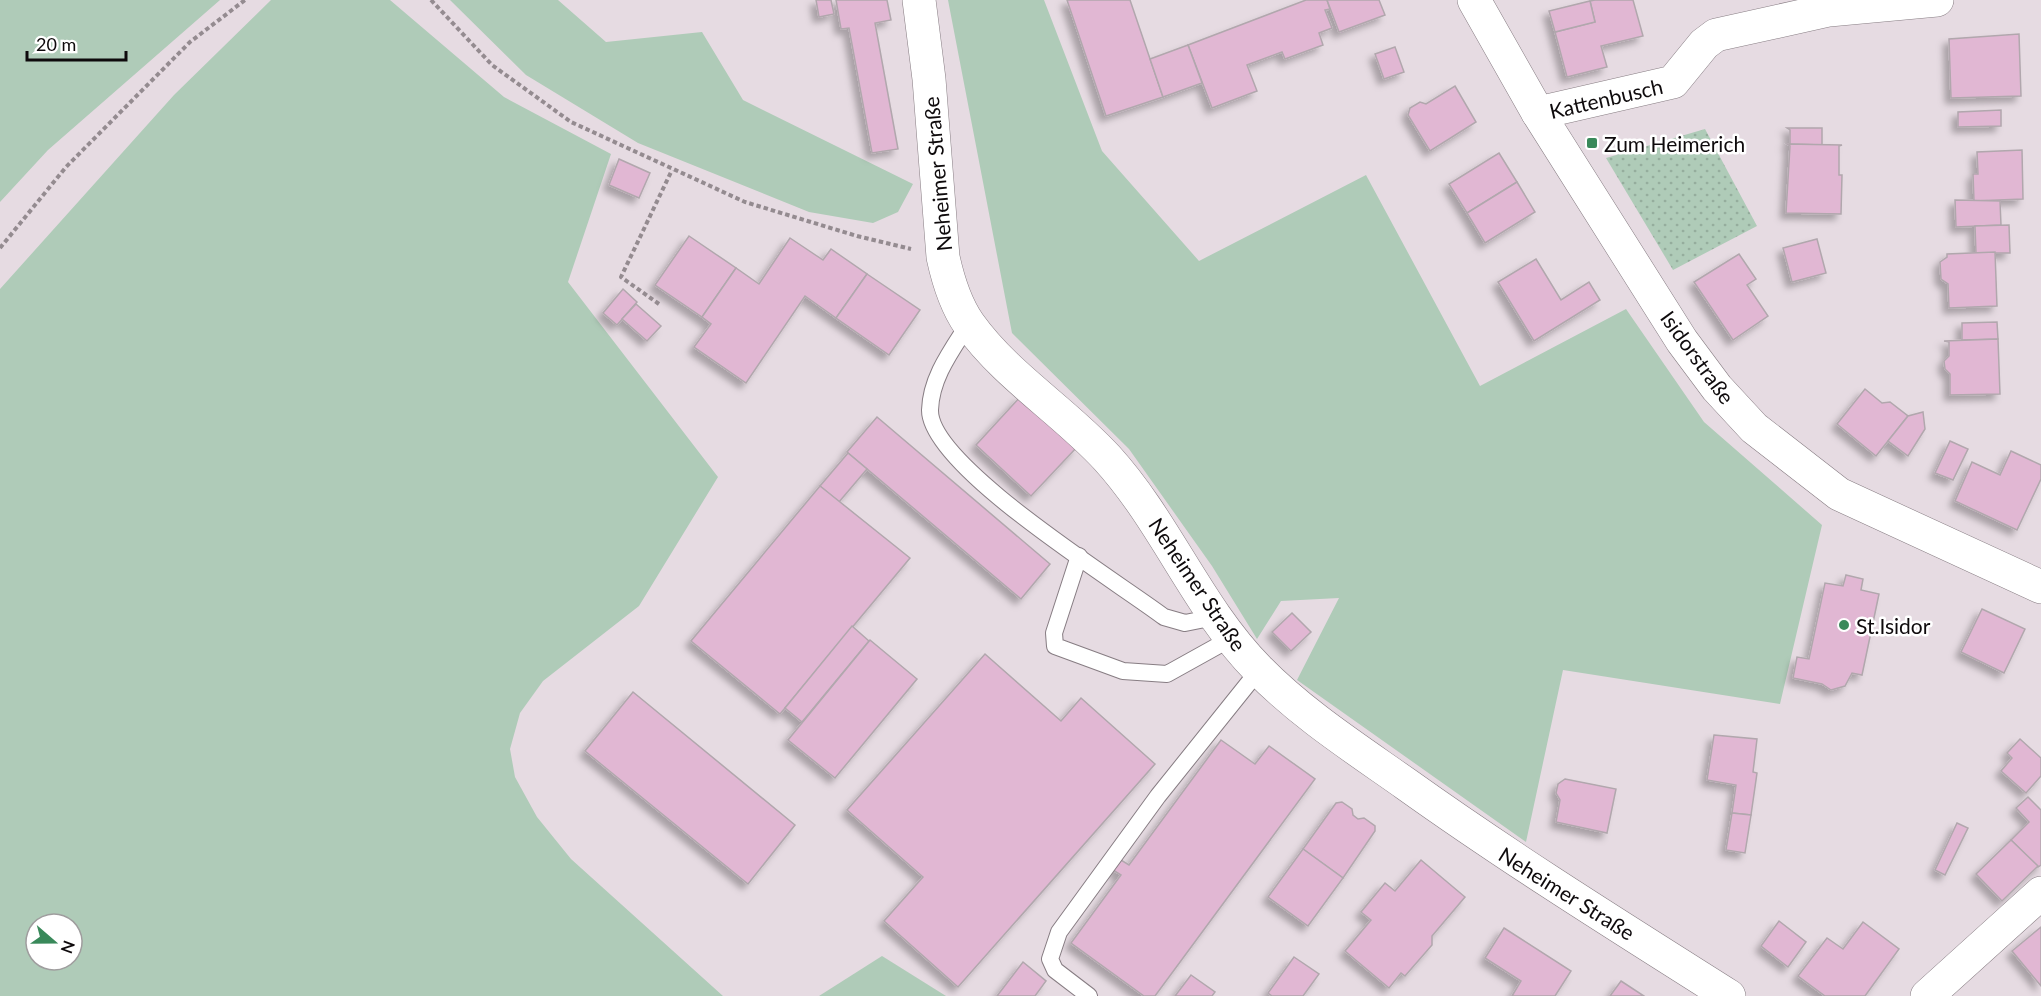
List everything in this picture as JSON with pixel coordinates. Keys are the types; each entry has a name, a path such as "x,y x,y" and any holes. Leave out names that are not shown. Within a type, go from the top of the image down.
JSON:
{"street":[{"name":"Neheimer Straße","path":"919,0 929,79 944,257 949,282 969,323 1011,369 1107,458 1158,524 1223,628 1259,670 1318,722 1488,842 1729,996"},
{"name":"Isidorstraße","path":"1474,0 1538,113 1682,341 1717,388 1754,428 1839,494 2041,588"},
{"name":"Kattenbusch","path":"1538,113 1673,82 1704,44 1716,35 1828,5 1937,0"},
{"path":"1927,996 2041,893"}],"lane":[{"path":"969,323 940,368 930,410 934,429 963,466 1079,556 1164,617 1185,623 1223,628"},
{"path":"1079,556 1054,633 1055,646 1123,671 1167,674 1223,628"},
{"path":"1089,996 1055,970 1050,959 1059,932 1158,796 1259,670"}],"path":[{"path":"0,248 74,159 190,42 245,0"},
{"path":"431,0 492,65 531,96 571,122 745,202 857,236 944,257"},
{"path":"659,304 621,277 672,170"}],"green space":[{"path":"0,0 220,0 48,150 0,202"},
{"path":"271,0 390,0 504,97 611,154 568,282 718,477 639,606 543,681 520,713 510,749 515,777 537,817 571,859 723,996 0,996 0,289 174,95"},
{"path":"450,0 558,0 606,42 702,32 743,100 913,184 898,212 873,223 809,212 638,143 526,75"},
{"path":"948,0 1044,0 1102,151 1199,261 1366,175 1480,386 1626,309 1704,422 1822,525 1780,704 1563,670 1526,842 1297,680 1339,598 1281,601 1257,639 1212,566 1129,449 1012,333"},
{"path":"1705,129 1757,226 1673,270 1606,158"},
{"path":"882,956 946,996 819,996"}],"building":[{"path":"816,0 831,0 834,14 819,17"},
{"path":"836,0 887,0 891,20 875,23 898,149 872,153 849,28 841,29"},
{"path":"1067,0 1130,0 1163,97 1106,116"},
{"path":"1306,0 1327,0 1330,9 1325,10 1332,28 1319,33 1323,45 1285,59 1282,52 1247,65 1257,91 1212,108 1188,45"},
{"path":"1327,0 1379,0 1385,15 1339,32"},
{"path":"1633,0 1643,36 1601,46 1607,67 1567,77 1555,32 1595,22 1590,1"},
{"path":"1590,1 1595,22 1555,32 1549,11"},
{"path":"2019,34 2021,96 1951,98 1949,39"},
{"path":"1188,45 1202,83 1163,97 1150,59"},
{"path":"1395,47 1404,72 1384,79 1375,54"},
{"path":"1455,86 1476,122 1430,151 1408,115 1410,108 1420,102 1426,104"},
{"path":"2001,110 2001,126 1958,127 1958,112"},
{"path":"1787,128 1822,128 1822,145 1790,144 1790,130"},
{"path":"1787,144 1842,145 1839,146 1839,175 1842,175 1841,214 1786,213 1790,146"},
{"path":"2022,150 2023,199 1974,201 1973,174 1978,174 1977,152"},
{"path":"1499,153 1517,182 1467,213 1449,184"},
{"path":"619,159 650,173 639,198 609,185"},
{"path":"1517,182 1535,212 1485,243 1467,213"},
{"path":"1955,200 2000,201 2001,225 1956,227"},
{"path":"2009,225 2010,253 1976,253 1975,226"},
{"path":"689,236 736,268 702,317 655,285"},
{"path":"790,238 823,260 831,249 867,274 836,318 805,296 746,383 694,347 711,324 702,317 736,268 759,284"},
{"path":"1817,239 1826,273 1792,282 1783,248"},
{"path":"1995,252 1997,306 1949,308 1948,284 1941,279 1940,262 1947,257 1947,254"},
{"path":"1739,254 1756,279 1747,285 1768,316 1733,340 1694,282"},
{"path":"1536,259 1561,300 1589,282 1600,300 1534,341 1498,282"},
{"path":"867,274 920,310 889,355 836,318"},
{"path":"623,289 637,302 617,325 603,313"},
{"path":"636,304 661,326 647,341 622,319"},
{"path":"1997,322 1998,339 1962,340 1962,323"},
{"path":"1998,339 2000,394 1950,395 1950,374 1945,369 1944,361 1949,356 1949,342 1944,341"},
{"path":"1865,389 1882,403 1890,402 1908,416 1876,456 1837,424"},
{"path":"1021,396 1077,447 1031,496 976,445"},
{"path":"1923,412 1925,429 1908,456 1888,441 1908,416"},
{"path":"877,417 1050,564 1021,599 847,452"},
{"path":"1950,441 1968,449 1953,480 1935,473"},
{"path":"2011,451 2041,465 2041,479 2017,530 1955,501 1972,462 2000,475"},
{"path":"848,453 867,469 839,502 820,486"},
{"path":"820,486 910,558 780,714 691,641"},
{"name":"St.Isidor","path":"1846,575 1863,579 1861,590 1879,594 1862,675 1852,673 1845,686 1831,690 1822,684 1793,678 1797,657 1809,659 1825,583 1843,586"},
{"path":"1982,609 2025,629 2004,673 1961,652"},
{"path":"1292,613 1311,632 1291,651 1272,632"},
{"path":"852,626 869,641 802,722 785,708"},
{"path":"870,640 917,679 835,778 788,740"},
{"path":"985,654 1061,721 1081,698 1155,764 958,987 884,921 923,877 847,810"},
{"path":"633,692 795,825 748,884 585,751"},
{"path":"1714,735 1757,739 1753,772 1757,773 1751,815 1732,813 1736,785 1707,780"},
{"path":"2020,739 2041,758 2041,776 2026,793 2001,771 2012,758 2007,753"},
{"path":"1221,740 1255,764 1269,746 1315,779 1155,996 1144,996 1071,943 1121,875 1113,870 1121,860 1129,865"},
{"path":"1565,779 1616,789 1607,833 1556,822 1560,800 1556,793 1558,784"},
{"path":"2028,797 2041,810 2041,865 2038,867 2011,840 2029,822 2016,808"},
{"path":"1342,802 1352,809 1353,815 1358,819 1364,818 1375,826 1375,831 1343,878 1303,849 1336,803"},
{"path":"1732,813 1751,815 1745,853 1726,850"},
{"path":"1957,823 1968,828 1945,875 1935,870"},
{"path":"2011,840 2038,866 2002,901 1976,874"},
{"path":"1303,849 1343,878 1308,926 1268,897"},
{"path":"1421,860 1465,897 1432,936 1432,945 1405,976 1401,973 1389,988 1345,951 1371,920 1361,912 1385,883 1395,891"},
{"path":"1779,921 1806,942 1788,967 1761,946"},
{"path":"1863,922 1899,949 1865,996 1825,996 1798,976 1827,938 1843,949"},
{"path":"2041,927 2041,986 2012,951"},
{"path":"1504,928 1571,971 1555,996 1512,996 1521,981 1485,958"},
{"path":"1294,957 1319,974 1303,996 1272,996 1268,993"},
{"path":"1023,962 1046,981 1035,996 997,996"},
{"path":"1191,975 1215,992 1212,996 1175,996"},
{"path":"1621,981 1644,996 1610,996"}],"place":[{"name":"Zum Heimerich","path":"1592,143"},
{"name":"St.Isidor","path":"1844,625"}]}
